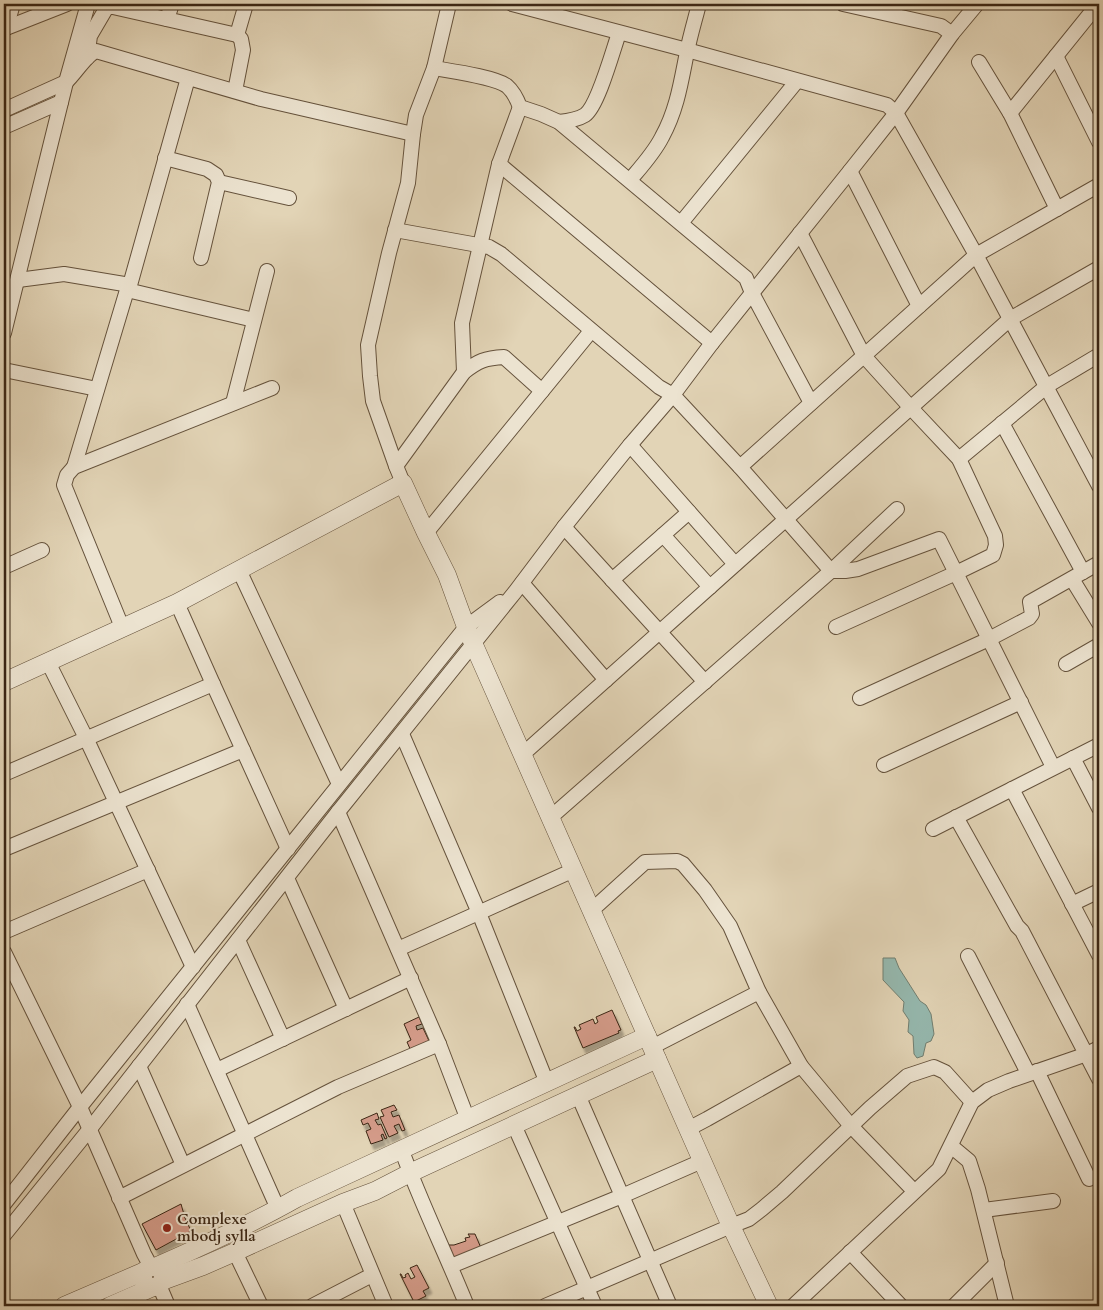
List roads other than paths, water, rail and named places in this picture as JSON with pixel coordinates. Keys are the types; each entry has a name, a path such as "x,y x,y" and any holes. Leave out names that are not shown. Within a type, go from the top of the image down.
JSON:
{"street":[{"path":"5,29 13,4"},
{"path":"5,29 67,4"},
{"path":"4,333 66,82 88,4"},
{"path":"167,19 172,4"},
{"path":"237,35 246,4"},
{"path":"449,4 434,68 416,115 408,183 368,345 373,401 403,483 446,575 466,627 768,1306"},
{"path":"512,4 887,105 896,113 976,255 1099,486"},
{"path":"630,180 662,138 672,117 699,4"},
{"path":"4,1235 89,1130 338,812 518,588 564,527 673,395 712,343 896,113 952,34 977,4"},
{"path":"853,5 941,26 952,34"},
{"path":"87,58 90,36 107,7 167,19 237,35 241,39 243,50 235,91"},
{"path":"1010,113 1056,56 1096,12"},
{"path":"559,122 575,120 587,114 597,98 619,33"},
{"path":"4,110 66,82 87,58 96,51 305,110 413,134"},
{"path":"1056,56 1099,142"},
{"path":"979,62 1010,113 1057,209"},
{"path":"434,68 484,78 506,85 516,96 520,107 499,164 462,323 464,372"},
{"path":"122,627 64,485 67,475 74,467 129,288 188,78"},
{"path":"681,222 797,81"},
{"path":"4,127 61,102"},
{"path":"520,107 559,122 746,278 752,293 811,403"},
{"path":"165,158 208,169 216,175 219,182 201,258"},
{"path":"499,164 712,343"},
{"path":"850,171 919,306"},
{"path":"219,182 289,198"},
{"path":"740,467 976,255 1099,185"},
{"path":"395,230 480,245 501,254 659,387 673,395 832,571 858,569 939,539 1053,767"},
{"path":"800,233 864,356 959,459 987,517 995,536 996,545 994,555 836,627"},
{"path":"523,754 1010,319 1099,268"},
{"path":"233,403 267,271"},
{"path":"18,280 64,274 129,288 254,320"},
{"path":"426,533 591,331"},
{"path":"396,466 464,372 475,363 488,357 504,357 542,391"},
{"path":"959,459 1047,386 1098,359"},
{"path":"4,370 97,389"},
{"path":"74,467 272,388"},
{"path":"1002,423 1078,576 1099,623"},
{"path":"630,445 735,564"},
{"path":"4,682 177,603 403,483"},
{"path":"551,818 832,571 897,510"},
{"path":"612,580 689,512"},
{"path":"564,527 705,682"},
{"path":"663,535 710,587"},
{"path":"4,567 42,550"},
{"path":"860,698 989,639 1028,618 1032,614 1030,602 1099,563"},
{"path":"239,570 340,784"},
{"path":"4,1204 466,627 518,588"},
{"path":"518,588 606,680"},
{"path":"177,603 288,849"},
{"path":"1066,664 1099,645"},
{"path":"48,662 86,738 193,967"},
{"path":"4,774 213,684"},
{"path":"884,765 1021,702"},
{"path":"402,734 479,913 547,1083"},
{"path":"933,829 1099,745"},
{"path":"4,849 242,750"},
{"path":"1073,758 1099,808"},
{"path":"1012,789 1099,955"},
{"path":"338,812 472,1118 486,1138"},
{"path":"956,817 1012,917 1093,1051 1099,1078"},
{"path":"592,910 645,862 677,861 683,864 705,890 730,926 759,992 801,1066 851,1126 914,1191"},
{"path":"4,932 148,870"},
{"path":"398,949 574,870"},
{"path":"287,878 346,1009"},
{"path":"1072,904 1099,891"},
{"path":"238,940 283,1039"},
{"path":"4,952 80,1108 168,1306"},
{"path":"968,956 1033,1072 1089,1178"},
{"path":"217,1070 411,978"},
{"path":"64,1306 154,1277 203,1266 342,1203 375,1191 578,1095 652,1047 759,992"},
{"path":"188,1004 278,1209"},
{"path":"119,1198 338,1087 440,1044"},
{"path":"110,1306 154,1277 297,1198 547,1083 652,1047"},
{"path":"793,1306 939,1169 972,1102 988,1090 1093,1051"},
{"path":"139,1066 183,1165"},
{"path":"688,1128 801,1066"},
{"path":"545,1306 749,1219 907,1076 934,1067 945,1072 972,1102"},
{"path":"526,1093 535,1115"},
{"path":"578,1095 670,1306"},
{"path":"514,1125 595,1306"},
{"path":"951,1146 968,1161 978,1189 1007,1306"},
{"path":"402,1151 467,1306"},
{"path":"451,1266 702,1161"},
{"path":"297,1198 303,1222"},
{"path":"984,1210 1053,1201"},
{"path":"342,1203 386,1306"},
{"path":"235,1252 261,1306"},
{"path":"850,1252 901,1306"},
{"path":"954,1306 997,1263"},
{"path":"312,1306 372,1275"}],"water":[{"path":"883,958 895,958 899,968 920,1001 926,1005 931,1014 934,1034 931,1041 926,1043 923,1056 917,1058 914,1054 913,1036 908,1032 909,1020 903,1011 904,1002 883,980"}],"place":[{"name":"Complexe mbodj sylla","path":"167,1228"}]}
